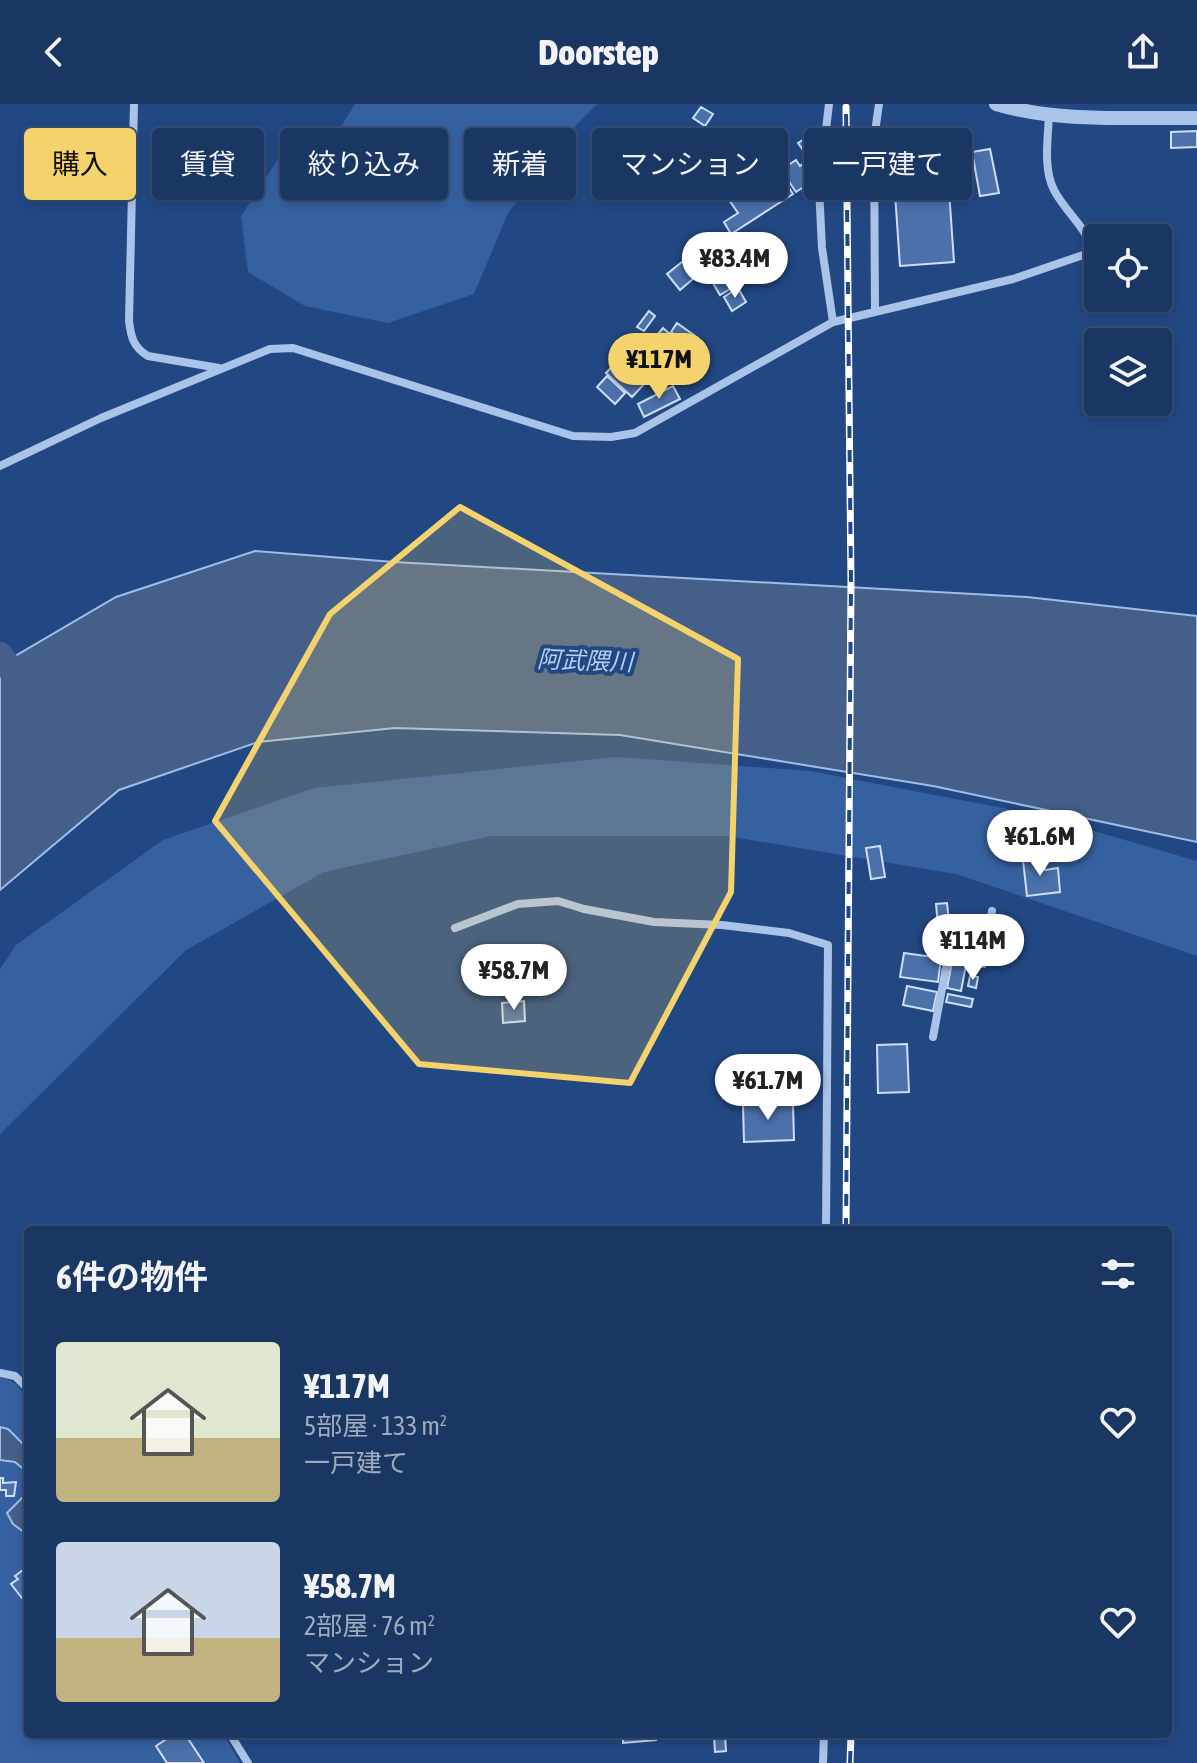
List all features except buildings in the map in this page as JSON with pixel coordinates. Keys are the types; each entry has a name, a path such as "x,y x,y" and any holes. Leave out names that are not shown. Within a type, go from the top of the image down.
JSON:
{"street":[{"path":"134,104 129,321 132,339 139,351 148,356 220,368"},
{"path":"829,104 819,188 822,248 833,322"},
{"path":"875,311 874,139 879,104"},
{"path":"996,104 1049,115 1197,118"},
{"path":"0,466 101,418 270,349 293,348 573,436 611,437 635,433 833,322 1013,279 1089,253 1092,247 1088,236 1053,188 1048,161 1049,115"},
{"path":"455,928 518,904 558,901 654,922 789,933 828,945 826,1226"},
{"path":"983,964 992,911"},
{"path":"933,1037 948,957"},
{"path":"0,1373 15,1376 24,1385"},
{"path":"232,1738 248,1763"},
{"path":"823,1763 824,1738"}],"highlighted area":[{"path":"460,507 738,659 731,892 630,1083 419,1064 215,821 330,614"}],"shaded area":[{"path":"355,104 597,104 574,128 464,128 464,200 518,200 508,213 474,294 388,323 305,306 248,272 241,216 251,200 264,200 264,181 280,158 280,200 448,200 448,128 336,128 342,125"},
{"path":"616,757 810,771 1039,815 1197,861 1197,956 956,874 727,836 491,836 324,872 186,950 0,1134 0,969 16,945 163,840 314,788"},
{"path":"0,1378 13,1382 24,1394 24,1738 225,1738 240,1763 0,1763"}],"water":[{"name":"阿武隈川","path":"255,551 394,562 1027,597 1197,616 1197,842 933,786 620,735 395,728 258,742 119,790 0,890 0,665 116,597"},
{"path":"0,1427 8,1429 24,1445 24,1470 15,1462 0,1460"},
{"path":"24,1496 24,1532 13,1524 7,1513"}],"waterway":[{"path":"0,655 27,691"}],"railway":[{"path":"846,107 851,582 846,1226"},
{"path":"850,1763 851,1738"}]}
